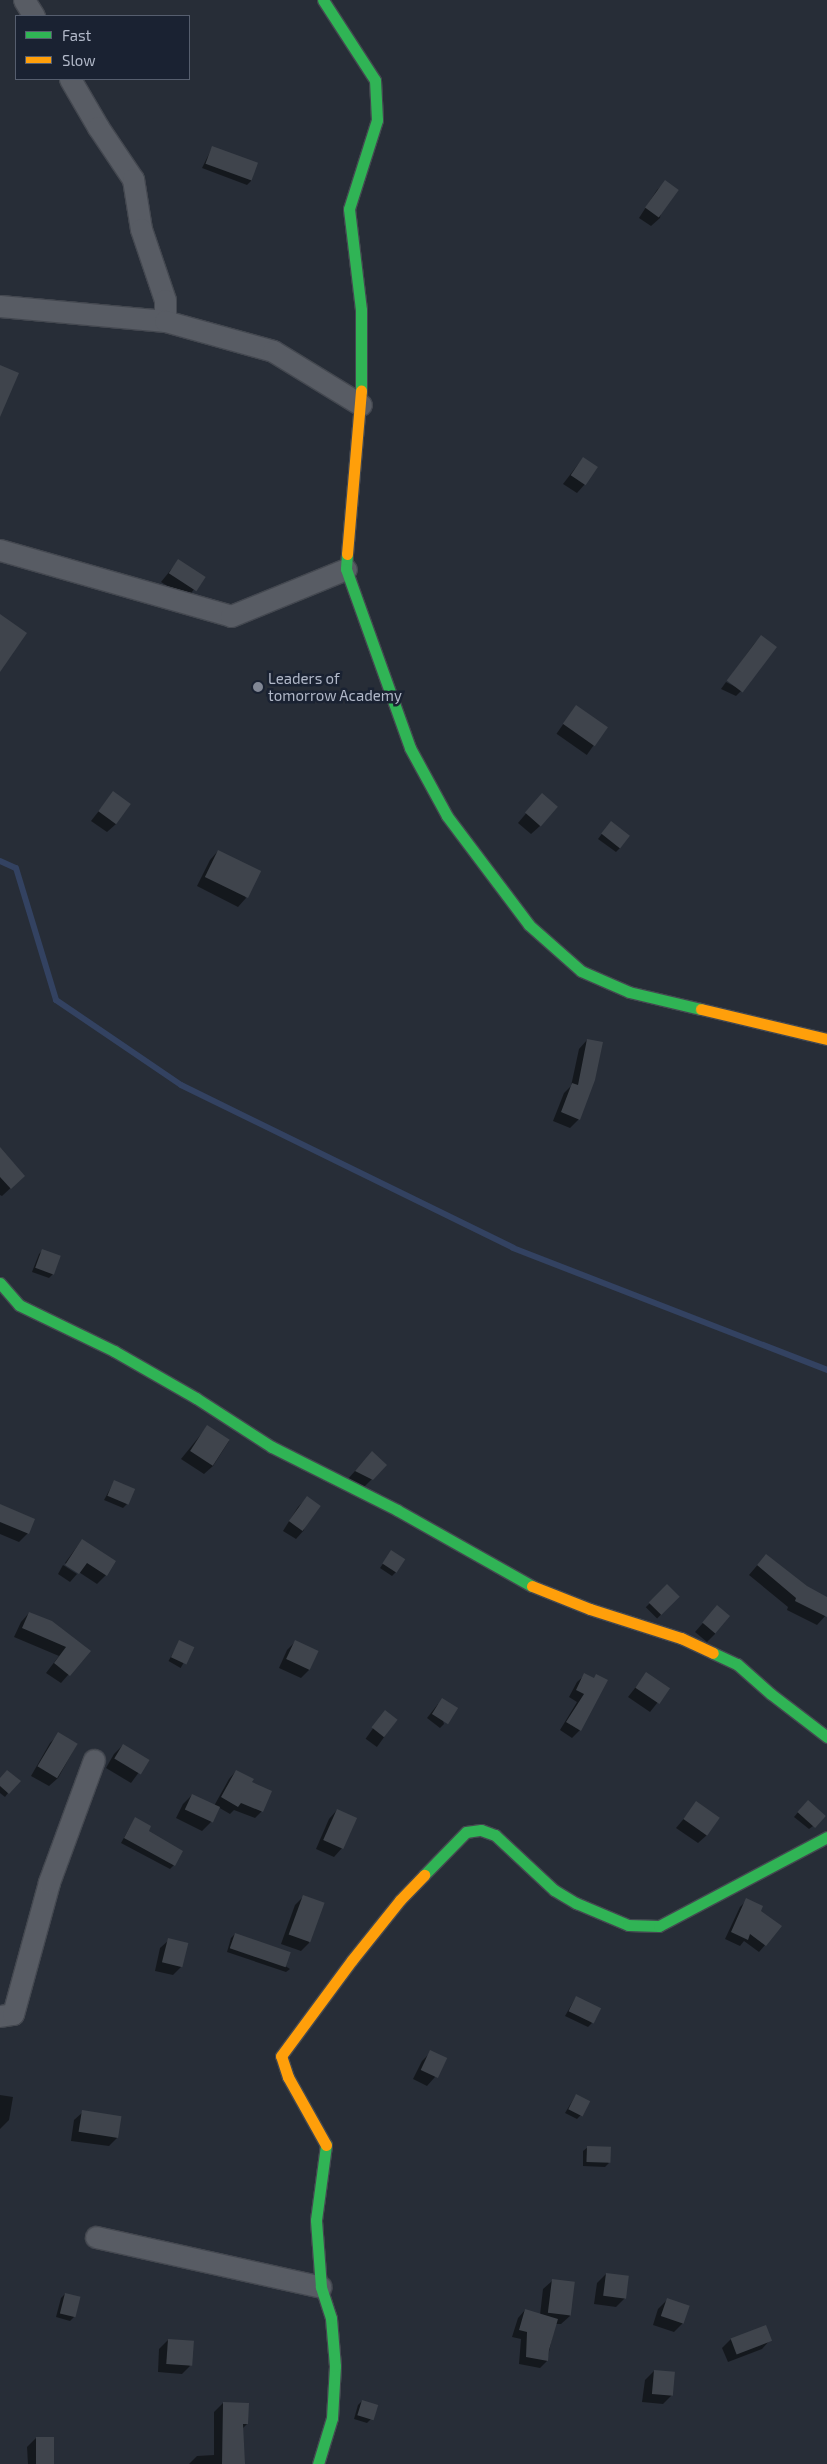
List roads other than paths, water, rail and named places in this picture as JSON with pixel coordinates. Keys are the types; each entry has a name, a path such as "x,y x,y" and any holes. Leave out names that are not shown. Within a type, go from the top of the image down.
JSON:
{"street":[{"path":"24,0 33,15"},
{"path":"323,0 376,80 377,120 350,210 361,310 361,405 346,569 410,748 447,816 529,925 581,970 629,992 827,1039"},
{"path":"71,80 98,127 133,179 140,229 165,300 166,321"},
{"path":"0,306 166,321 273,351 361,405"},
{"path":"0,550 231,616 346,569"},
{"path":"0,1283 20,1305 114,1351 196,1398 272,1448 397,1510 481,1556 508,1574 542,1591 590,1609 681,1638 738,1664 771,1694 827,1737"},
{"path":"0,2016 14,2014 49,1882 94,1760"},
{"path":"318,2464 332,2418 335,2366 331,2318 321,2286 316,2220 320,2179 327,2146 288,2077 281,2056 352,1960 400,1900 466,1832 481,1830 495,1834 554,1890 576,1903 618,1923 660,1926 684,1915 827,1837"},
{"path":"96,2237 321,2286"}],"waterway":[{"path":"0,861 16,868 56,1000 181,1085 513,1248 827,1370"}],"place":[{"name":"Leaders of tomorrow Academy","path":"258,687"}]}
